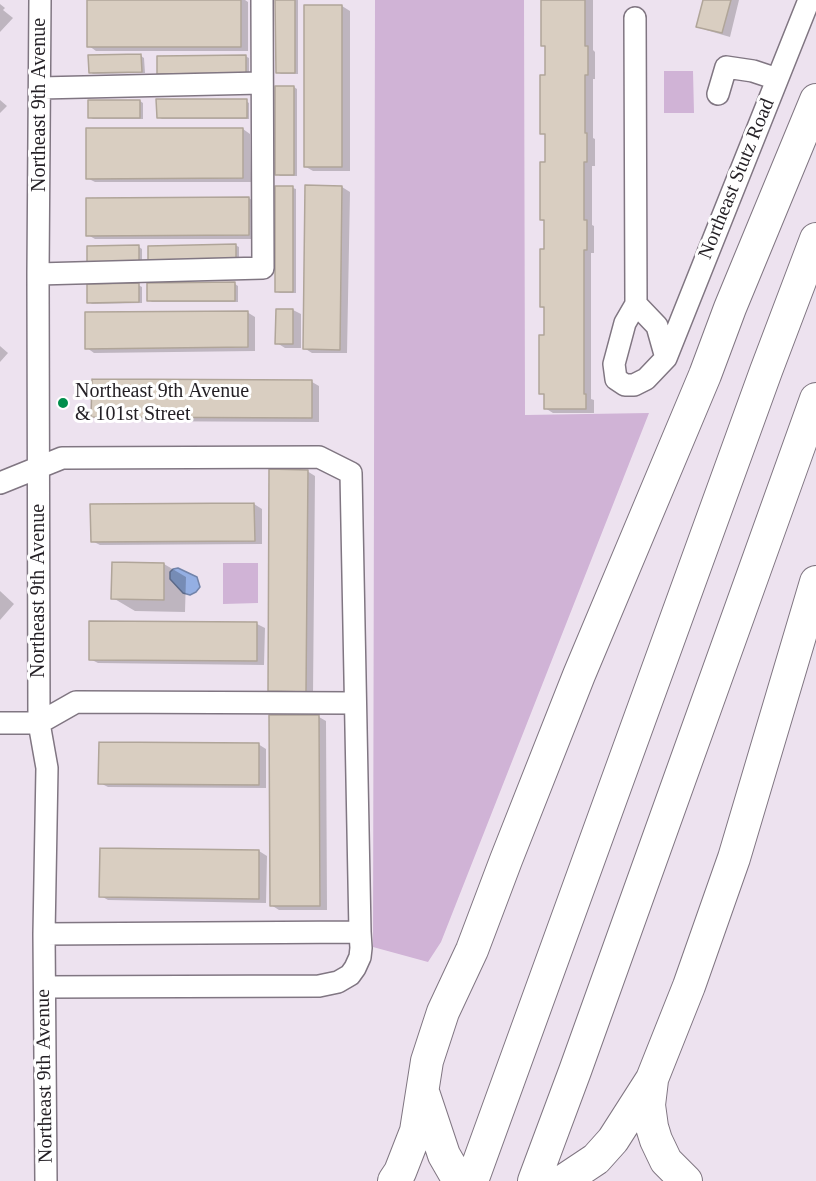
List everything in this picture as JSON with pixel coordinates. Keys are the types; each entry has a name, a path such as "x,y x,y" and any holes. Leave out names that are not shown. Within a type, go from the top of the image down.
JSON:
{"highway":[{"path":"394,1181 400,1172 416,1131 427,1061 442,1012 472,950 579,675 705,375 730,308 816,100"},
{"path":"472,1181 816,239"},
{"path":"534,1181 816,399"},
{"path":"563,1181 596,1159 613,1140 652,1079 734,858 816,582"},
{"path":"652,1079 649,1105 656,1140 666,1161 686,1181"},
{"path":"423,1091 444,1155 459,1181"}],"street":[{"name":"Northeast 9th Avenue","path":"40,0 39,723 47,768 44,934 46,1181"},
{"path":"38,274 263,268 262,0"},
{"name":"Northeast Stutz Road","path":"666,358 809,0"},
{"path":"635,18 636,304 625,323 614,364 616,379 625,385 634,385 646,379 666,358 657,326 636,304"},
{"path":"718,94 726,67 753,70 777,79"},
{"path":"40,88 261,83"},
{"path":"4,475 62,458 319,457 351,473 361,948 355,968 350,975 338,982 319,986 45,987"},
{"path":"0,723 39,723 76,702 356,703"},
{"path":"44,934 360,932"}],"shaded area":[{"path":"375,0 524,0 525,415 649,413 441,942 428,962 373,947"},
{"path":"664,71 693,71 694,113 664,113"},
{"path":"223,563 258,563 258,603 223,604"}],"water":[{"path":"178,568 197,577 200,587 196,592 190,595 183,593 170,579 170,572"}],"building":[{"path":"87,0 241,0 241,47 87,47"},
{"path":"275,0 295,0 295,73 276,73"},
{"path":"541,0 585,0 585,46 588,46 588,75 585,75 587,162 584,162 584,220 587,220 587,250 584,250 584,394 586,394 586,409 544,409 544,394 539,394 539,335 544,335 544,307 540,307 540,249 544,249 544,220 540,220 540,162 545,162 545,134 540,134 540,75 545,75 545,46 541,46"},
{"path":"703,0 731,0 722,33 696,27"},
{"path":"304,5 342,5 342,167 304,167"},
{"path":"141,54 142,72 89,73 88,55"},
{"path":"246,55 246,73 157,74 157,56"},
{"path":"275,86 294,86 294,175 275,175"},
{"path":"156,99 247,99 247,118 157,118"},
{"path":"88,100 140,100 140,118 88,118"},
{"path":"86,128 243,128 243,178 86,179"},
{"path":"305,185 342,186 340,350 303,349"},
{"path":"275,186 293,186 293,292 275,292"},
{"path":"249,197 249,235 86,236 86,198"},
{"path":"236,244 236,261 148,263 148,246"},
{"path":"139,245 139,264 87,264 87,246"},
{"path":"235,282 235,301 147,301 147,283"},
{"path":"139,283 139,302 87,303 87,284"},
{"path":"276,309 293,309 293,344 275,344"},
{"path":"248,311 248,347 85,349 85,312"},
{"path":"92,379 312,380 312,418 91,417"},
{"path":"269,469 308,470 306,692 268,691"},
{"path":"254,503 255,541 91,542 90,504"},
{"path":"112,562 164,563 164,600 111,599"},
{"path":"89,621 257,622 257,661 89,660"},
{"path":"269,715 319,715 320,906 270,906"},
{"path":"99,742 259,743 259,785 98,784"},
{"path":"100,848 259,850 259,899 99,897"}],"place":[{"name":"Northeast 9th Avenue & 101st Street","path":"63,403"}]}
